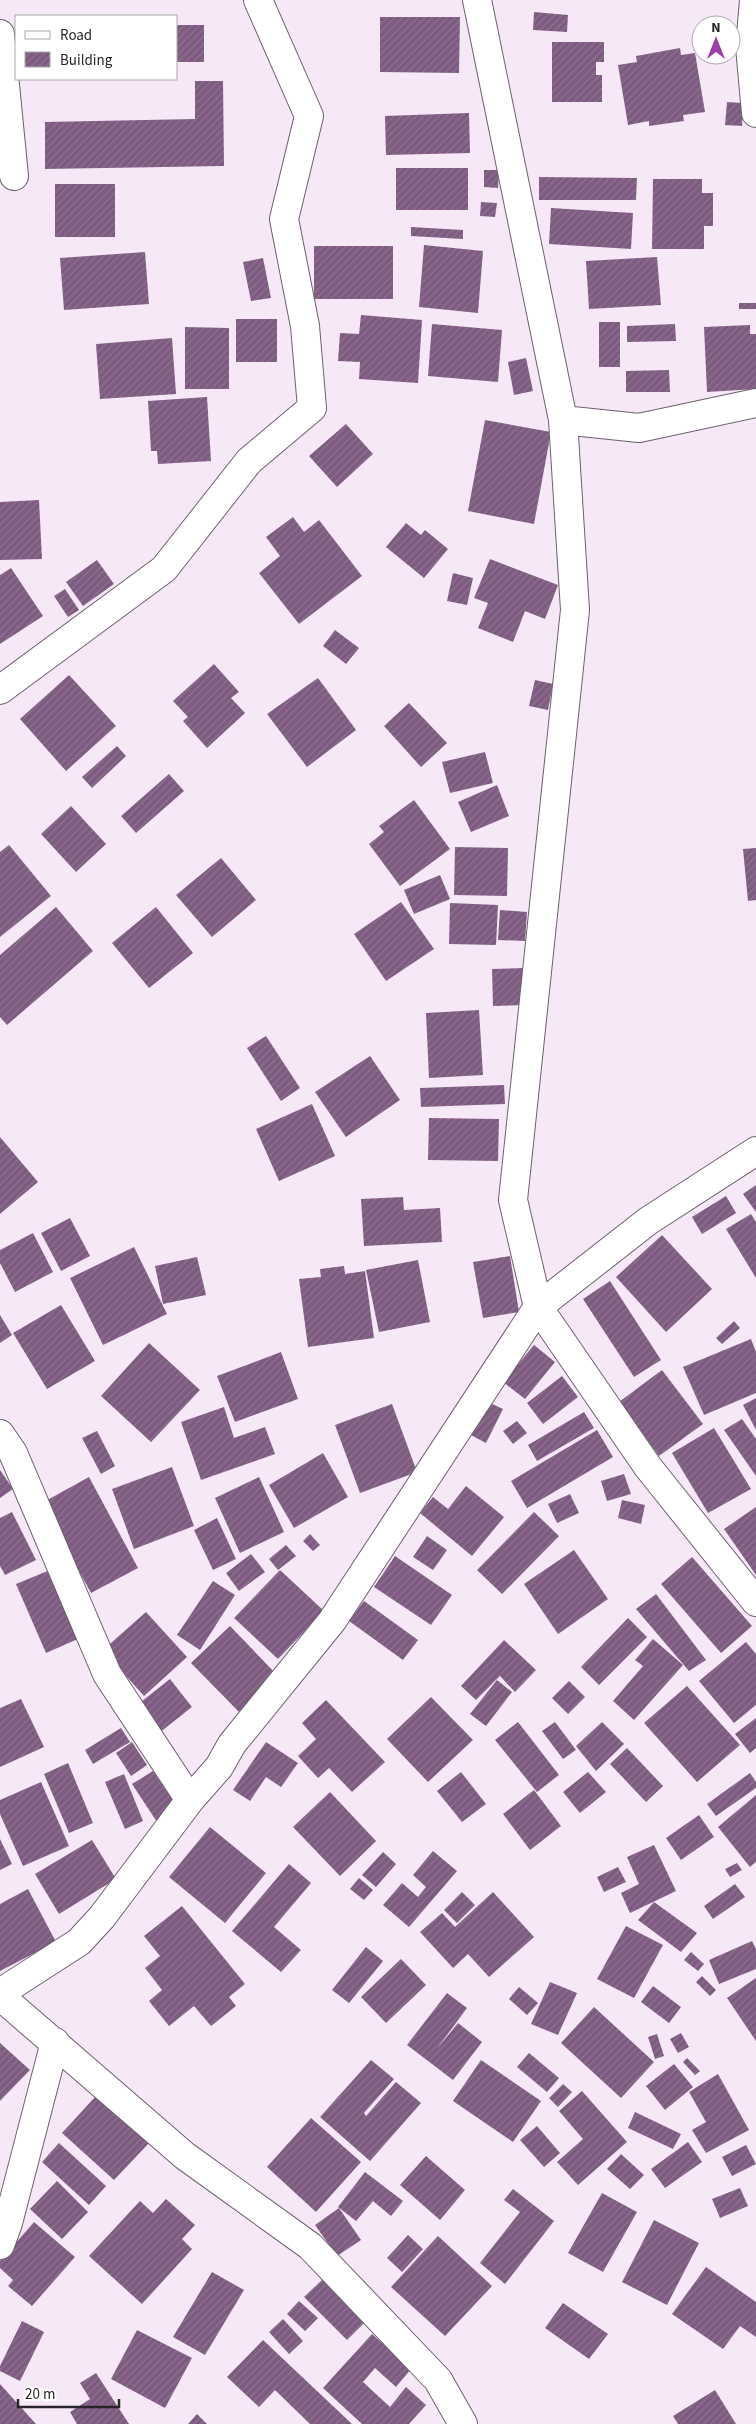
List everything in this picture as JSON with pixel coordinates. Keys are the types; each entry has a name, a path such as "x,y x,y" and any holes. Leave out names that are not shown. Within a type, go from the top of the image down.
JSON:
{"street":[{"path":"0,690 164,569 249,461 312,408 305,326 284,219 309,116 258,0"},
{"path":"477,0 563,420 576,610 513,1200 538,1307 648,1467 756,1602"},
{"path":"754,0 750,47 756,113"},
{"path":"0,34 14,176"},
{"path":"563,420 639,428 756,403"},
{"path":"463,2424 438,2380 310,2246 185,2156 0,1995 79,1942 102,1917 190,1800 219,1767 232,1744 332,1621 538,1307 648,1221 756,1151"},
{"path":"0,1434 13,1453 107,1674 190,1800"},
{"path":"0,2245 8,2223 55,2042"}],"building":[{"path":"534,12 568,15 567,32 533,30"},
{"path":"380,17 460,17 459,73 380,72"},
{"path":"178,25 204,25 204,62 178,62"},
{"path":"552,42 604,42 604,62 596,62 596,75 602,75 602,102 552,102"},
{"path":"680,48 681,55 691,54 691,65 697,65 705,112 683,115 684,121 649,126 649,121 628,125 618,65 637,62 636,56"},
{"path":"195,81 223,81 224,166 45,169 45,122 195,119"},
{"path":"727,102 743,103 742,126 725,125"},
{"path":"469,113 470,153 386,155 385,116"},
{"path":"396,168 468,168 468,210 396,210"},
{"path":"484,170 499,170 498,188 484,187"},
{"path":"539,177 637,178 636,200 539,200"},
{"path":"653,179 702,179 702,193 713,193 713,226 704,226 704,249 652,249"},
{"path":"55,184 115,184 115,237 55,237"},
{"path":"481,202 497,203 495,217 480,216"},
{"path":"551,208 633,213 631,249 549,244"},
{"path":"411,227 463,230 463,239 411,236"},
{"path":"424,245 483,251 478,313 419,307"},
{"path":"314,246 393,246 393,299 314,299"},
{"path":"145,252 149,304 64,310 60,258"},
{"path":"657,257 661,305 589,309 586,261"},
{"path":"263,258 271,298 251,301 243,262"},
{"path":"739,303 756,303 756,309 739,309"},
{"path":"361,315 422,320 418,383 359,379 360,362 338,361 340,333 359,334"},
{"path":"236,319 277,319 277,362 236,362"},
{"path":"599,322 620,322 620,367 599,367"},
{"path":"432,324 502,330 498,382 428,376"},
{"path":"675,324 676,341 627,342 627,326"},
{"path":"750,325 750,334 756,334 756,389 707,392 704,327"},
{"path":"185,327 229,328 229,389 185,389"},
{"path":"172,338 176,394 100,399 96,344"},
{"path":"526,358 533,391 514,395 508,362"},
{"path":"669,370 670,392 626,392 626,371"},
{"path":"207,397 211,461 158,464 157,451 151,451 148,401"},
{"path":"485,420 551,432 534,524 468,511"},
{"path":"346,424 373,454 337,487 309,456"},
{"path":"39,500 42,559 0,560 0,502"},
{"path":"293,517 304,532 319,520 362,576 299,624 259,573 280,556 266,537"},
{"path":"406,523 421,535 425,530 448,549 424,578 386,547"},
{"path":"490,559 558,585 545,619 525,611 513,642 478,628 488,603 474,598"},
{"path":"97,560 114,584 83,606 66,582"},
{"path":"11,568 43,616 0,644 0,575"},
{"path":"453,573 473,578 467,605 447,601"},
{"path":"65,589 79,610 68,617 54,596"},
{"path":"335,630 359,648 346,664 323,646"},
{"path":"214,664 239,692 231,698 245,713 207,748 183,721 188,717 173,701"},
{"path":"69,675 116,726 66,771 20,719"},
{"path":"318,678 356,730 307,767 267,714"},
{"path":"535,680 553,684 548,710 529,706"},
{"path":"409,703 447,743 421,767 384,726"},
{"path":"117,746 126,756 92,788 82,777"},
{"path":"485,752 493,783 450,793 442,762"},
{"path":"169,774 184,791 136,833 121,816"},
{"path":"497,785 509,816 471,832 458,802"},
{"path":"414,800 450,849 400,886 369,844 384,832 379,826"},
{"path":"71,806 106,844 76,872 41,834"},
{"path":"9,845 51,896 0,937 0,852"},
{"path":"455,847 508,848 507,896 454,895"},
{"path":"756,848 756,900 748,901 743,849"},
{"path":"221,858 256,900 212,937 176,895"},
{"path":"440,875 450,899 414,914 404,890"},
{"path":"401,902 434,949 386,981 354,934"},
{"path":"450,903 498,905 496,945 449,944"},
{"path":"56,907 93,951 7,1025 0,1017 0,955"},
{"path":"156,907 193,953 149,988 112,943"},
{"path":"500,910 527,912 525,941 498,940"},
{"path":"525,968 526,1005 493,1006 492,969"},
{"path":"479,1010 483,1075 429,1078 426,1013"},
{"path":"266,1036 300,1088 281,1101 247,1048"},
{"path":"370,1056 400,1100 346,1137 315,1092"},
{"path":"504,1085 505,1104 421,1107 420,1088"},
{"path":"312,1104 335,1156 279,1181 256,1129"},
{"path":"429,1118 499,1119 498,1161 428,1160"},
{"path":"0,1137 38,1182 0,1214"},
{"path":"756,1185 756,1212 743,1194"},
{"path":"726,1196 736,1213 702,1234 692,1217"},
{"path":"403,1197 404,1210 440,1208 442,1242 364,1246 361,1199"},
{"path":"751,1214 756,1222 756,1278 726,1229"},
{"path":"70,1218 90,1256 61,1271 41,1233"},
{"path":"33,1233 53,1272 15,1292 0,1263 0,1250"},
{"path":"662,1235 712,1289 666,1332 616,1277"},
{"path":"134,1247 167,1314 103,1345 70,1278"},
{"path":"510,1256 519,1312 483,1318 473,1262"},
{"path":"197,1257 206,1295 163,1304 155,1266"},
{"path":"418,1260 430,1322 379,1332 366,1270"},
{"path":"344,1266 345,1274 365,1271 374,1338 308,1347 299,1279 321,1277 320,1269"},
{"path":"610,1281 661,1360 634,1377 583,1299"},
{"path":"61,1305 95,1361 47,1389 13,1333"},
{"path":"0,1315 12,1335 0,1343"},
{"path":"734,1321 740,1328 722,1344 716,1338"},
{"path":"751,1339 756,1352 756,1393 704,1415 683,1367"},
{"path":"149,1343 200,1390 151,1442 101,1396"},
{"path":"534,1345 555,1362 525,1399 503,1382"},
{"path":"281,1352 298,1399 235,1422 217,1376"},
{"path":"662,1370 703,1424 659,1456 619,1402"},
{"path":"562,1376 578,1397 543,1424 527,1403"},
{"path":"756,1398 756,1430 743,1405"},
{"path":"486,1401 503,1409 486,1443 469,1434"},
{"path":"392,1404 417,1472 360,1493 335,1425"},
{"path":"224,1407 234,1438 265,1427 275,1454 201,1480 181,1422"},
{"path":"584,1412 594,1428 537,1461 528,1445"},
{"path":"742,1419 756,1439 756,1476 724,1430"},
{"path":"517,1421 527,1433 513,1444 503,1431"},
{"path":"714,1428 751,1489 708,1513 672,1453"},
{"path":"597,1430 613,1457 527,1508 511,1481"},
{"path":"97,1431 115,1466 101,1474 82,1438"},
{"path":"323,1453 348,1497 294,1528 269,1485"},
{"path":"172,1467 194,1526 134,1549 112,1489"},
{"path":"0,1470 13,1489 0,1498"},
{"path":"624,1474 631,1494 607,1501 601,1481"},
{"path":"89,1477 138,1568 91,1593 42,1503"},
{"path":"259,1477 284,1532 240,1553 215,1498"},
{"path":"466,1486 504,1517 472,1556 420,1513 433,1497 448,1509"},
{"path":"570,1494 579,1513 557,1523 548,1504"},
{"path":"622,1500 645,1505 641,1524 618,1518"},
{"path":"756,1507 756,1575 724,1529"},
{"path":"12,1512 36,1560 5,1575 0,1566 0,1518"},
{"path":"534,1512 559,1536 502,1594 477,1570"},
{"path":"217,1518 236,1559 213,1570 194,1530"},
{"path":"310,1534 320,1545 313,1551 303,1541"},
{"path":"427,1536 447,1550 433,1570 413,1557"},
{"path":"286,1545 296,1556 278,1570 269,1559"},
{"path":"574,1550 608,1599 558,1634 524,1584"},
{"path":"251,1554 265,1572 239,1591 226,1573"},
{"path":"395,1556 452,1595 431,1625 374,1587"},
{"path":"692,1557 752,1626 721,1653 661,1584"},
{"path":"50,1570 80,1638 46,1653 16,1584"},
{"path":"280,1570 324,1611 278,1659 234,1618"},
{"path":"213,1581 235,1595 200,1650 177,1635"},
{"path":"656,1594 706,1660 689,1671 636,1609"},
{"path":"364,1601 418,1640 403,1660 349,1621"},
{"path":"146,1612 187,1657 144,1696 103,1650"},
{"path":"628,1618 647,1637 599,1685 581,1667"},
{"path":"230,1626 277,1675 239,1712 191,1663"},
{"path":"653,1639 683,1665 634,1720 613,1701 643,1666 635,1660"},
{"path":"504,1640 536,1670 515,1692 500,1676 476,1700 461,1686"},
{"path":"746,1642 756,1654 756,1705 734,1723 699,1681"},
{"path":"170,1679 192,1707 159,1733 137,1705"},
{"path":"497,1680 512,1692 486,1726 470,1714"},
{"path":"569,1681 585,1697 568,1714 552,1698"},
{"path":"687,1686 740,1745 697,1782 644,1723"},
{"path":"431,1697 473,1740 428,1782 387,1739"},
{"path":"21,1699 44,1747 0,1767 0,1708"},
{"path":"326,1700 385,1762 352,1792 329,1768 318,1778 298,1756 316,1739 302,1723"},
{"path":"756,1718 756,1748 750,1753 735,1734"},
{"path":"518,1722 559,1775 537,1792 495,1740"},
{"path":"555,1722 576,1750 563,1759 542,1731"},
{"path":"602,1722 624,1744 596,1771 576,1746"},
{"path":"121,1728 130,1742 93,1764 85,1750"},
{"path":"132,1742 147,1765 131,1776 116,1753"},
{"path":"266,1742 298,1763 281,1787 266,1777 250,1801 233,1790"},
{"path":"627,1748 663,1786 646,1802 610,1764"},
{"path":"68,1763 93,1823 69,1833 44,1774"},
{"path":"153,1771 178,1808 157,1822 132,1784"},
{"path":"461,1772 486,1804 462,1822 437,1791"},
{"path":"588,1772 606,1792 580,1813 563,1792"},
{"path":"750,1773 756,1782 756,1788 716,1816 707,1804"},
{"path":"124,1774 143,1821 125,1829 105,1782"},
{"path":"41,1782 69,1846 23,1866 0,1814 0,1800"},
{"path":"534,1790 561,1826 530,1850 503,1814"},
{"path":"330,1792 376,1841 340,1876 293,1827"},
{"path":"756,1795 756,1862 750,1867 718,1827"},
{"path":"699,1815 714,1837 681,1860 666,1838"},
{"path":"210,1827 266,1873 225,1923 169,1877"},
{"path":"0,1839 12,1864 0,1870"},
{"path":"92,1840 116,1879 59,1914 35,1874"},
{"path":"654,1845 676,1891 630,1913 621,1893 639,1884 627,1857"},
{"path":"433,1851 457,1871 409,1927 383,1905 402,1883 418,1897 426,1887 413,1875"},
{"path":"383,1852 396,1864 376,1887 362,1875"},
{"path":"737,1863 742,1870 730,1877 725,1869"},
{"path":"289,1864 311,1883 274,1927 301,1950 281,1972 232,1931"},
{"path":"618,1867 626,1882 604,1892 597,1877"},
{"path":"359,1878 373,1890 364,1900 350,1889"},
{"path":"735,1884 745,1897 713,1919 704,1906"},
{"path":"28,1889 56,1942 0,1971 0,1904"},
{"path":"462,1892 475,1905 457,1923 444,1910"},
{"path":"493,1892 534,1937 489,1977 468,1954 453,1968 420,1932 442,1913 455,1927"},
{"path":"654,1902 697,1933 681,1952 638,1920"},
{"path":"182,1906 245,1984 229,1997 236,2006 211,2026 194,2006 169,2026 149,2001 162,1990 145,1968 160,1956 144,1936"},
{"path":"626,1926 663,1945 634,1998 597,1979"},
{"path":"752,1941 756,1949 756,1969 719,1984 709,1960"},
{"path":"366,1947 383,1961 349,2003 332,1990"},
{"path":"691,1952 704,1964 698,1971 684,1960"},
{"path":"401,1959 426,1985 386,2023 361,1997"},
{"path":"702,1976 716,1990 710,1996 696,1982"},
{"path":"756,1978 756,2041 727,1998"},
{"path":"550,1982 577,1993 558,2035 531,2024"},
{"path":"653,1986 681,2007 669,2023 641,2002"},
{"path":"519,1987 538,2003 527,2015 509,1999"},
{"path":"447,1993 467,2008 436,2050 458,2023 482,2042 453,2080 407,2045"},
{"path":"594,2007 654,2062 621,2098 561,2043"},
{"path":"681,2033 689,2047 678,2053 670,2039"},
{"path":"657,2034 664,2056 655,2059 648,2037"},
{"path":"0,2043 30,2070 0,2101"},
{"path":"529,2053 559,2078 547,2092 517,2067"},
{"path":"687,2058 700,2071 695,2075 683,2062"},
{"path":"371,2060 394,2079 364,2113 366,2116 396,2082 421,2103 370,2161 320,2117"},
{"path":"481,2060 541,2101 513,2142 453,2101"},
{"path":"674,2064 693,2087 665,2110 646,2086"},
{"path":"718,2074 749,2130 706,2153 692,2130 706,2122 689,2092"},
{"path":"563,2084 572,2092 558,2107 549,2098"},
{"path":"582,2091 627,2142 578,2185 557,2162 583,2139 559,2111"},
{"path":"96,2096 149,2143 114,2180 62,2133"},
{"path":"635,2112 681,2134 673,2149 628,2128"},
{"path":"311,2118 361,2162 316,2212 267,2167"},
{"path":"537,2126 560,2153 544,2167 520,2140"},
{"path":"688,2142 702,2162 665,2188 651,2169"},
{"path":"59,2143 106,2186 89,2205 42,2162"},
{"path":"746,2145 756,2164 732,2176 722,2157"},
{"path":"621,2154 644,2175 630,2189 607,2169"},
{"path":"426,2156 465,2190 440,2220 400,2185"},
{"path":"365,2172 403,2201 391,2216 373,2201 356,2221 338,2207"},
{"path":"57,2181 88,2212 62,2239 30,2209"},
{"path":"740,2188 748,2206 720,2218 712,2199"},
{"path":"513,2189 554,2221 505,2284 480,2263 520,2212 504,2200"},
{"path":"602,2193 637,2212 603,2272 568,2253"},
{"path":"166,2199 195,2225 182,2239 192,2249 142,2304 89,2256 140,2201 153,2213"},
{"path":"339,2208 361,2240 337,2256 315,2225"},
{"path":"654,2220 699,2243 667,2305 622,2282"},
{"path":"34,2222 75,2257 32,2306 8,2286 13,2280 0,2268 0,2261"},
{"path":"408,2235 423,2249 402,2272 387,2258"},
{"path":"438,2236 492,2286 445,2336 391,2287"},
{"path":"706,2267 756,2302 756,2337 740,2326 723,2349 672,2314"},
{"path":"212,2272 244,2290 205,2355 173,2337"},
{"path":"323,2279 365,2322 347,2340 304,2297"},
{"path":"299,2301 318,2318 305,2331 287,2314"},
{"path":"563,2303 608,2334 589,2359 545,2328"},
{"path":"283,2319 303,2341 289,2354 269,2332"},
{"path":"22,2321 44,2332 20,2381 0,2371 0,2366"},
{"path":"137,2330 192,2358 165,2408 111,2379"},
{"path":"372,2334 411,2369 396,2387 375,2368 363,2382 390,2407 406,2387 426,2405 409,2424 362,2424 323,2388"},
{"path":"263,2340 352,2424 310,2424 275,2390 259,2407 227,2377"},
{"path":"96,2373 129,2424 77,2424 70,2412 90,2399 80,2383"},
{"path":"0,2384 36,2424 0,2424"},
{"path":"715,2390 736,2424 678,2424 673,2416"},
{"path":"197,2414 207,2424 188,2424"}]}
